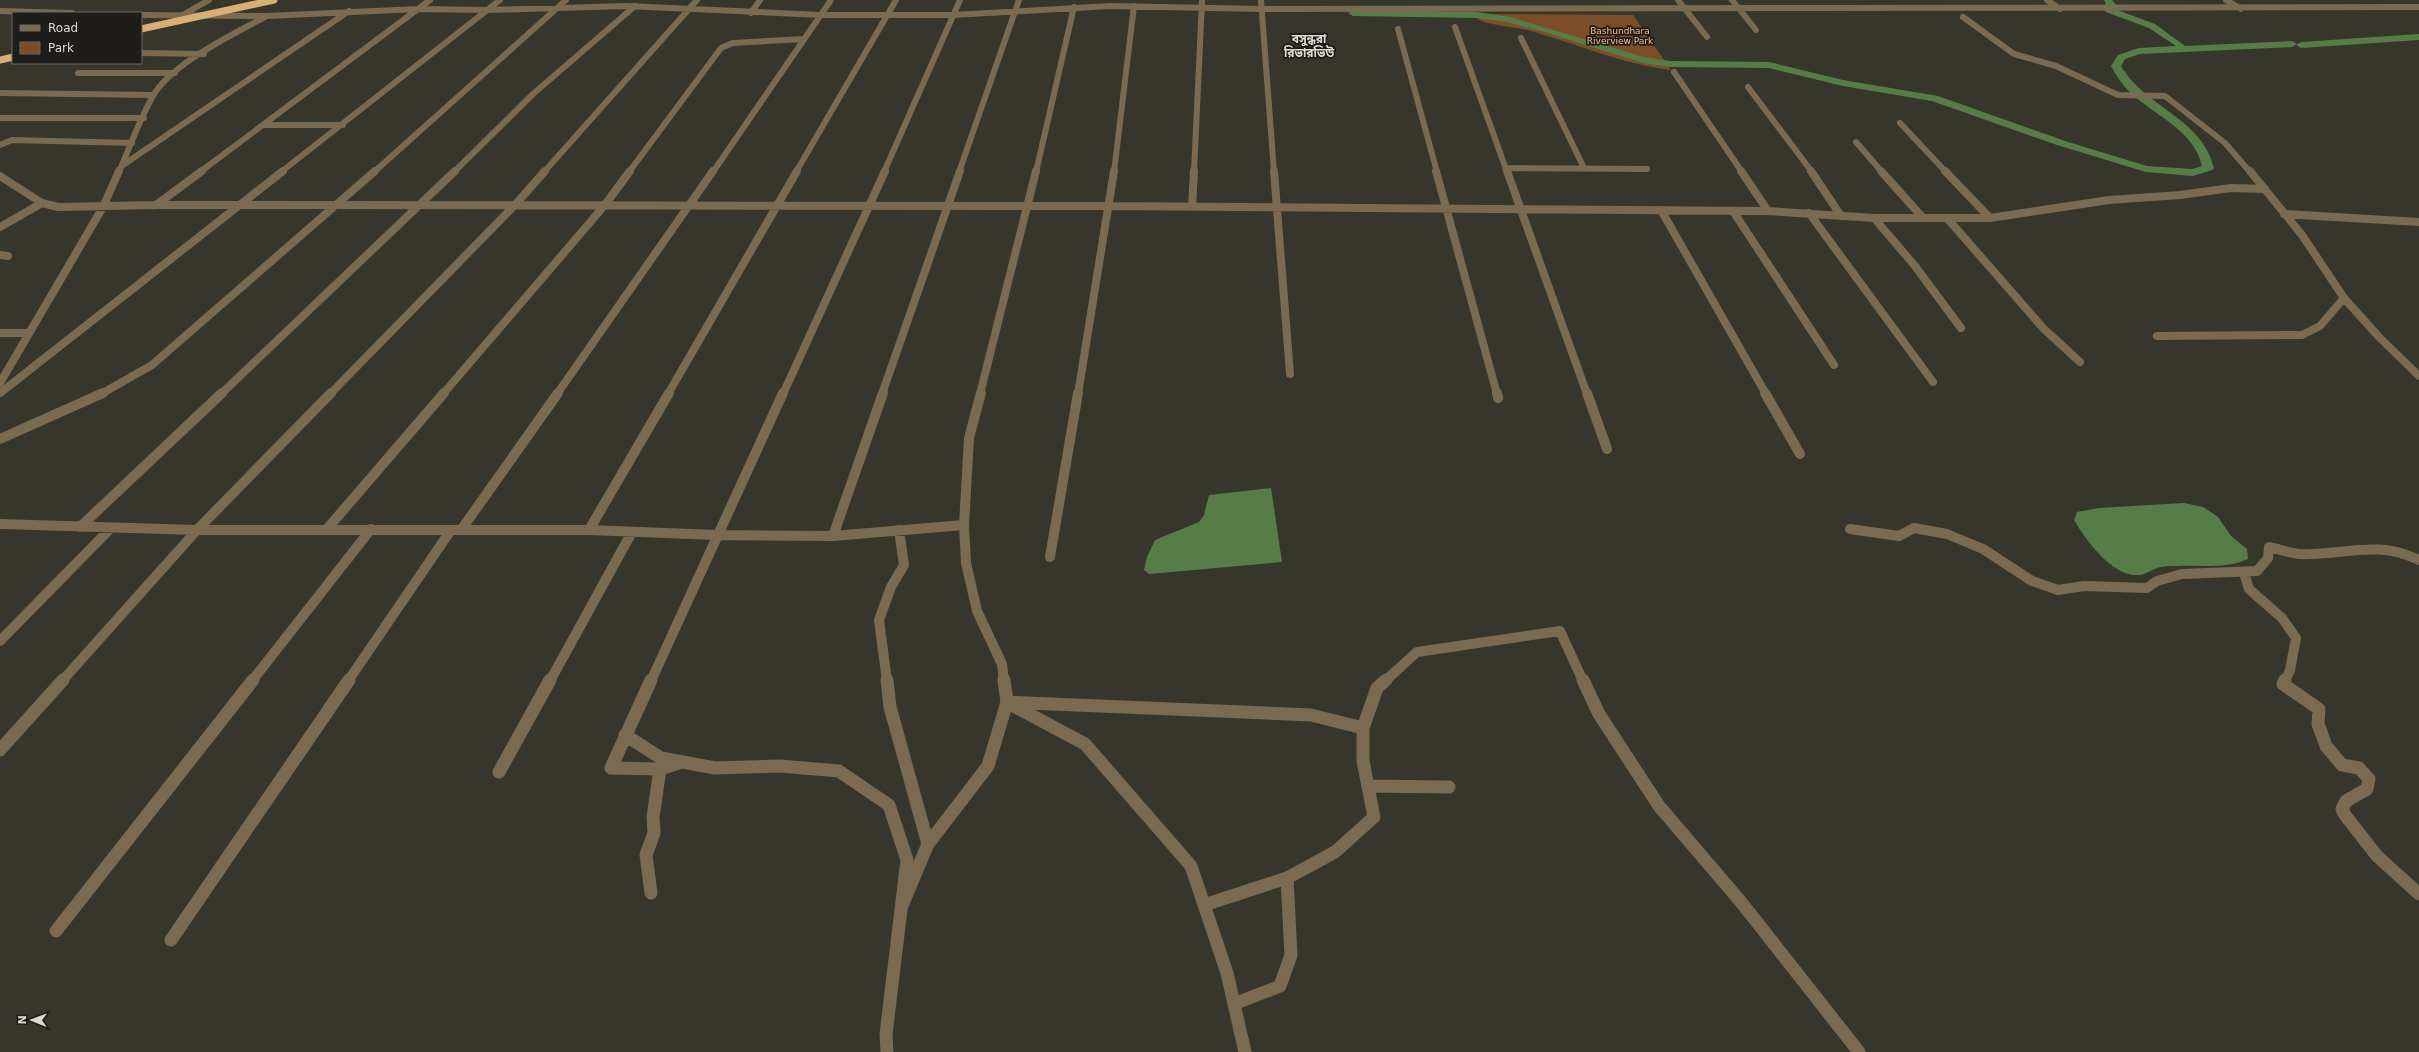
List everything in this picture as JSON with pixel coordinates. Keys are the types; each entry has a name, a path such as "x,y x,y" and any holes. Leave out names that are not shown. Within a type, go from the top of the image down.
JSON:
{"highway":[{"path":"142,29 274,0"},
{"path":"0,60 12,57"}],"street":[{"path":"182,16 209,0"},
{"path":"156,205 430,0"},
{"path":"0,393 239,207 500,0"},
{"path":"0,439 118,386 152,365 334,207 566,0"},
{"path":"0,750 197,530 514,206 696,0"},
{"path":"751,12 760,0"},
{"path":"171,940 456,530 690,206 831,0"},
{"path":"589,530 896,0"},
{"path":"682,762 660,769 610,768 716,535 869,206 960,0"},
{"path":"834,536 1019,0"},
{"path":"1261,0 1275,208 1290,374"},
{"path":"1384,0 1386,7"},
{"path":"1442,0 1444,7"},
{"path":"1504,0 1507,7"},
{"path":"1568,0 1573,8"},
{"path":"1623,0 1628,8"},
{"path":"1678,0 1707,37"},
{"path":"1732,0 1756,30"},
{"path":"1784,0 1792,8"},
{"path":"1837,0 1846,8"},
{"path":"1891,0 1901,9"},
{"path":"1940,0 1950,9"},
{"path":"1996,0 2008,9"},
{"path":"2047,0 2060,9"},
{"path":"2115,0 2128,9"},
{"path":"2226,0 2241,9"},
{"path":"2324,0 2339,8"},
{"path":"2376,0 2391,8"},
{"path":"142,15 267,16 418,9 488,10 626,6 634,3 751,12 887,16 1074,7 1110,3 1134,6 1202,3 1261,9 1386,7 1901,9 2419,8"},
{"path":"80,527 420,205 533,94 634,3"},
{"path":"1192,207 1202,3"},
{"path":"1050,557 1110,206 1134,6"},
{"path":"901,908 928,844 988,766 1007,702 1002,664 977,611 966,563 964,526 970,438 1028,206 1074,7"},
{"path":"0,11 36,12"},
{"path":"122,165 349,11"},
{"path":"0,383 103,207 153,96 165,81 175,73 267,16"},
{"path":"1963,17 2014,54 2056,66 2118,95 2165,96 2225,143 2265,188 2302,235 2344,298 2379,337 2419,376"},
{"path":"1455,27 1607,449"},
{"path":"1398,29 1498,398"},
{"path":"1521,38 1584,168"},
{"path":"327,529 604,206 721,48 733,43 804,39"},
{"path":"142,53 204,54"},
{"path":"1674,72 1768,211"},
{"path":"78,73 175,73"},
{"path":"1748,87 1802,157 1841,216"},
{"path":"0,93 153,96"},
{"path":"0,118 144,118"},
{"path":"1900,123 1990,218"},
{"path":"263,125 343,125"},
{"path":"0,145 12,140 132,143"},
{"path":"1856,142 1923,218"},
{"path":"1506,168 1647,169"},
{"path":"0,176 42,203 58,207 156,205 239,207 420,205 1110,206 1768,211 1874,218 1990,218 2109,200 2180,195 2231,188 2265,188"},
{"path":"0,227 42,203"},
{"path":"1661,210 1800,454"},
{"path":"1733,211 1834,365"},
{"path":"1808,213 1876,307 1934,382"},
{"path":"2284,214 2419,222"},
{"path":"1874,218 1915,266 1961,328"},
{"path":"1947,218 2043,328 2080,362"},
{"path":"2157,336 2302,335 2320,326 2344,298"},
{"path":"0,333 29,333"},
{"path":"0,524 197,530 589,530 716,535 834,536 964,526"},
{"path":"0,641 111,528"},
{"path":"1850,530 1868,532 1884,530 1899,536 1914,528 1947,534 1983,549 2032,581 2058,590 2084,586 2147,588 2155,581 2180,575 2244,573 2256,570 2268,558 2267,551 2269,547 2303,554 2388,548 2408,553 2419,560"},
{"path":"56,931 371,529"},
{"path":"899,530 904,565 891,587 879,620 890,708 928,844"},
{"path":"499,772 632,532"},
{"path":"2244,573 2249,589 2282,618 2296,638 2290,670 2283,684 2319,709 2318,724 2326,746 2342,765 2359,768 2369,779 2368,790 2346,801 2342,809 2345,815 2377,856 2419,894"},
{"path":"1204,905 1287,878 1335,852 1374,817 1371,793 1368,786 1362,753 1363,728 1377,688 1417,652 1560,631 1599,714 1659,806 1741,902 1859,1052"},
{"path":"1007,702 1311,714 1363,728"},
{"path":"1007,702 1085,744 1191,866 1227,973 1245,1052"},
{"path":"625,735 661,758 716,768 780,766 839,771 889,805 907,860 886,1034 887,1052"},
{"path":"651,893 646,855 654,833 653,817 660,769"},
{"path":"1368,786 1449,787"},
{"path":"1234,1004 1280,986 1290,955 1290,907 1287,878"}],"green space":[{"name":"Bashundhara Riverview Park","path":"1486,14 1633,15 1671,70 1634,63 1598,53 1545,35 1493,24 1474,17"}],"shaded area":[{"path":"1271,488 1282,562 1149,574 1144,570 1147,557 1155,540 1199,522 1204,515 1209,495"},
{"path":"2184,503 2203,507 2218,517 2231,536 2247,549 2248,559 2231,564 2213,566 2164,566 2141,575 2129,574 2119,570 2101,556 2085,537 2074,520 2077,512 2099,508"}],"waterway":[{"path":"2108,0 2111,5 2107,7 2109,10 2152,26 2180,45 2181,48"},
{"path":"1353,13 1477,15 1507,19 1544,29 1643,60 1670,64 1769,65 1843,83 1934,98 1970,109 2061,143 2146,169 2193,173 2208,168 2205,153 2196,140 2183,127 2152,105 2124,80 2116,66 2121,57 2139,51 2292,44"},
{"path":"2301,45 2419,37"}],"district":[{"name":"বসুন্ধরা রিভারভিউ","path":"1309,46"}]}
